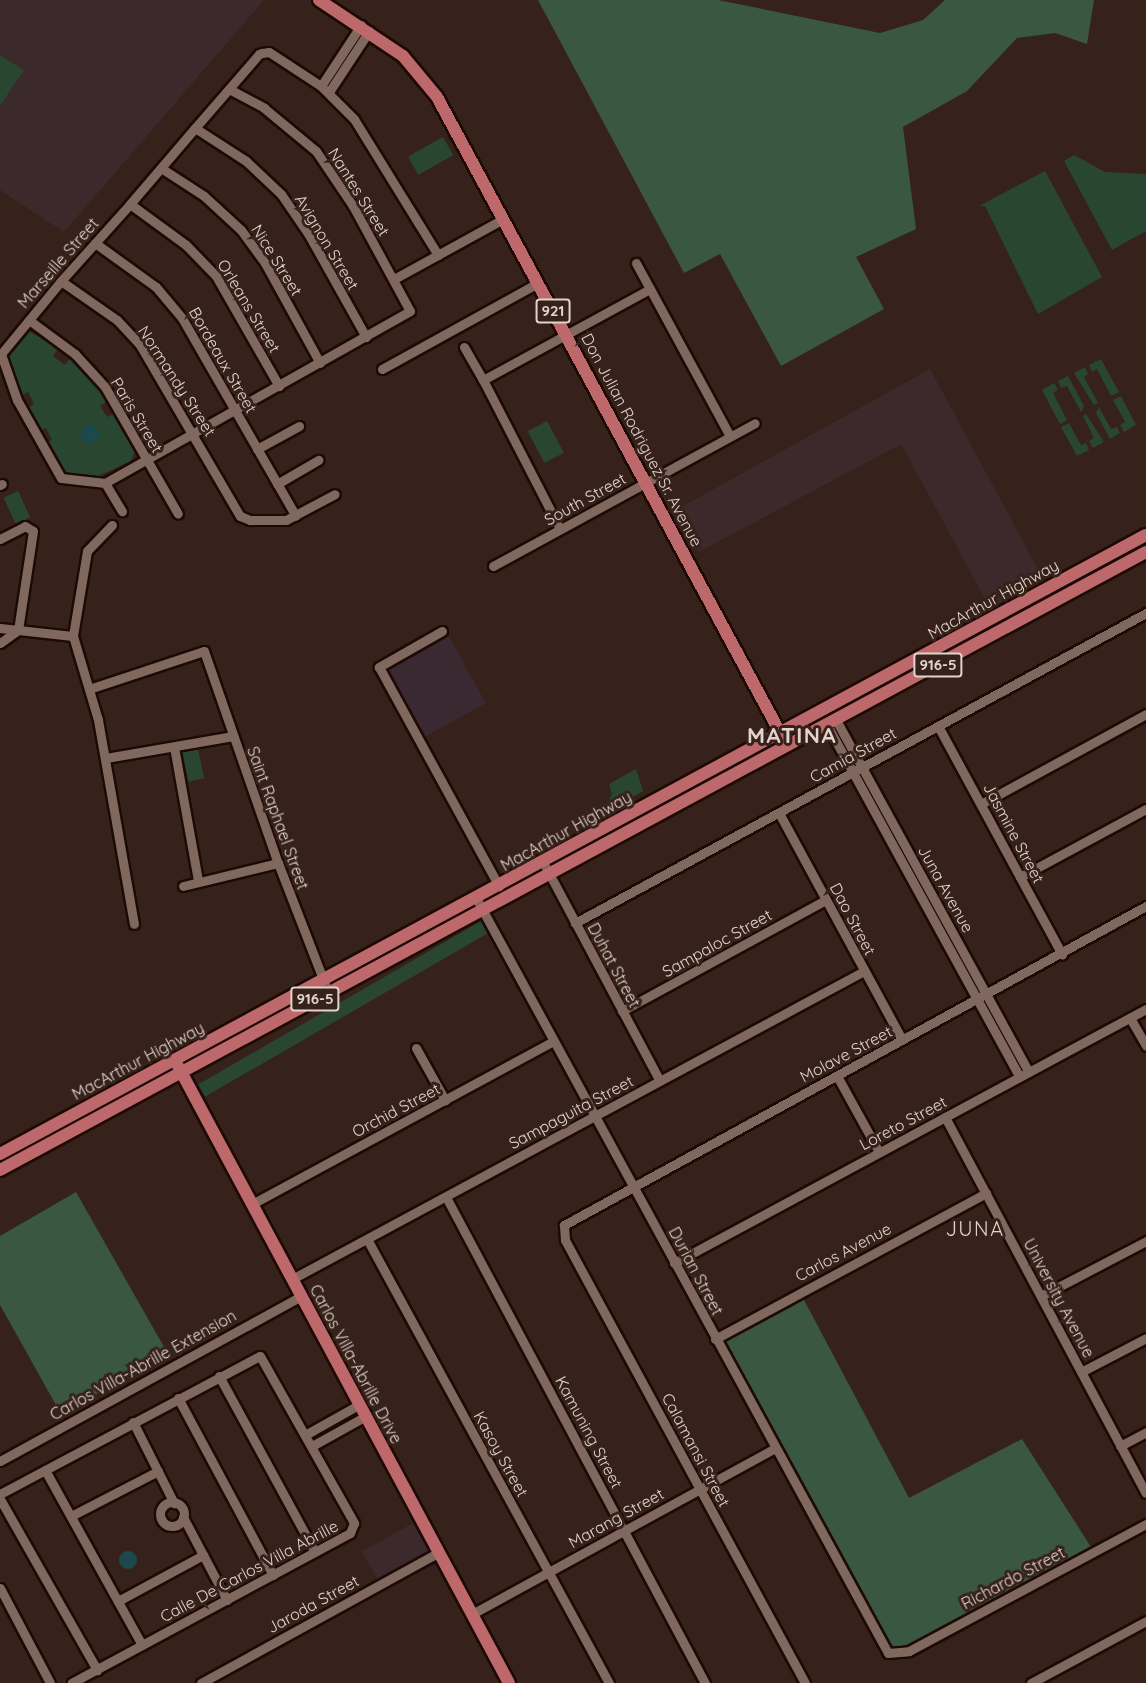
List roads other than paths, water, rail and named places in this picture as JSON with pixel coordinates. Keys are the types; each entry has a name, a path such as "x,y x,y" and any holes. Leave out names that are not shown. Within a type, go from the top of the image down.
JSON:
{"main road":[{"name":"Don Julian Rodriguez Sr. Avenue","path":"318,0 365,28 403,56 425,79 788,746"},
{"name":"MacArthur Highway","path":"0,1154 1146,534"},
{"name":"MacArthur Highway","path":"0,1170 1146,552"},
{"path":"1097,561 1104,574"},
{"path":"1041,591 1048,605"},
{"name":"Carlos Villa-Abrille Drive","path":"174,1060 509,1683"},
{"path":"56,1123 62,1136"}],"street":[{"path":"325,89 365,28"},
{"name":"Marseille Street","path":"105,483 61,478 17,400 1,354 61,281 229,89 266,52 325,89 366,135 438,255"},
{"name":"Nantes Street","path":"229,89 295,130 316,151 338,179 394,279 410,311 366,338"},
{"name":"Avignon Street","path":"195,128 246,161 281,194 309,235 366,338"},
{"name":"Nice Street","path":"161,168 204,196 241,230 265,263 320,363"},
{"name":"Orleans Street","path":"130,204 186,245 216,276 279,386"},
{"path":"394,279 503,219"},
{"name":"Bordeaux Street","path":"95,243 137,271 168,299 296,516"},
{"path":"636,263 730,436"},
{"name":"Normandy Street","path":"61,281 117,320 140,345 244,519 280,521 296,516"},
{"path":"382,369 538,283"},
{"path":"483,382 650,289"},
{"name":"Paris Street","path":"29,320 75,354 95,375 178,514"},
{"path":"122,511 105,483 366,338"},
{"path":"464,347 560,529"},
{"name":"South Street","path":"493,566 754,423"},
{"path":"257,449 299,426"},
{"path":"277,484 318,460"},
{"path":"296,516 335,494"},
{"path":"112,525 87,551 79,588 73,636 106,758 134,924"},
{"path":"0,539 31,527 34,537 18,630 0,643"},
{"name":"Camia Street","path":"575,923 1146,613"},
{"path":"0,628 73,636"},
{"path":"442,631 380,667 499,886"},
{"name":"Saint Raphael Street","path":"89,689 204,651 278,863 328,992"},
{"path":"981,804 1146,714"},
{"name":"Juna Avenue","path":"832,722 862,767 987,994 1025,1074"},
{"name":"Juna Avenue","path":"832,722 853,772 928,909 978,999 1025,1074"},
{"name":"Jasmine Street","path":"938,726 1062,954"},
{"path":"106,758 233,736"},
{"path":"174,747 198,880"},
{"path":"1020,877 1146,808"},
{"name":"Dao Street","path":"779,813 902,1041"},
{"name":"Duhat Street","path":"543,862 660,1081"},
{"path":"183,886 198,880 278,863"},
{"name":"Durian Street","path":"476,898 884,1648 893,1655"},
{"name":"Sampaloc Street","path":"622,1011 826,900"},
{"path":"928,909 937,904"},
{"name":"Molave Street","path":"563,1230 569,1220 1062,954 1146,906"},
{"name":"Sampaguita Street","path":"292,1279 864,971"},
{"name":"Loreto Street","path":"674,1263 1146,1009"},
{"path":"1130,1018 1146,1046"},
{"name":"Orchid Street","path":"252,1204 554,1041"},
{"path":"416,1048 445,1100"},
{"path":"837,1076 879,1152"},
{"name":"University Avenue","path":"945,1117 1146,1493"},
{"name":"Carlos Avenue","path":"715,1339 986,1193"},
{"name":"Kamuning Street","path":"446,1197 705,1683"},
{"name":"Calamansi Street","path":"563,1230 805,1683"},
{"name":"Kasoy Street","path":"367,1239 609,1683"},
{"path":"1041,1296 1146,1241"},
{"name":"Carlos Villa-Abrille Extension","path":"0,1461 301,1296"},
{"path":"1081,1372 1146,1338"},
{"name":"Calle De Carlos Villa Abrille","path":"0,1496 133,1422 260,1356 306,1435 354,1526 350,1533 72,1683"},
{"path":"219,1376 315,1552"},
{"path":"178,1398 273,1575"},
{"path":"306,1435 335,1418 363,1410"},
{"path":"312,1446 341,1429 363,1410"},
{"path":"335,1418 341,1429"},
{"path":"133,1422 174,1503 182,1508 183,1518 227,1600"},
{"path":"1120,1446 1146,1432"},
{"name":"Marang Street","path":"472,1614 775,1448"},
{"path":"45,1470 142,1645"},
{"path":"71,1516 158,1471"},
{"path":"0,1496 97,1670"},
{"path":"174,1503 162,1508 163,1522 173,1526 183,1518"},
{"name":"Richardo Street","path":"893,1655 909,1651 1146,1524"},
{"name":"Jaroda Street","path":"201,1683 439,1552"},
{"path":"118,1600 203,1555"},
{"path":"0,1588 50,1683"},
{"path":"1031,1683 1146,1621"}],"water":[{"path":"90,425 96,428 99,434 96,440 90,443 84,440 81,434 84,428"},
{"path":"128,1551 134,1554 137,1560 134,1566 128,1569 122,1566 119,1560 122,1554"}],"district":[{"name":"MATINA","path":"792,736"},
{"name":"JUNA","path":"975,1228"}]}
